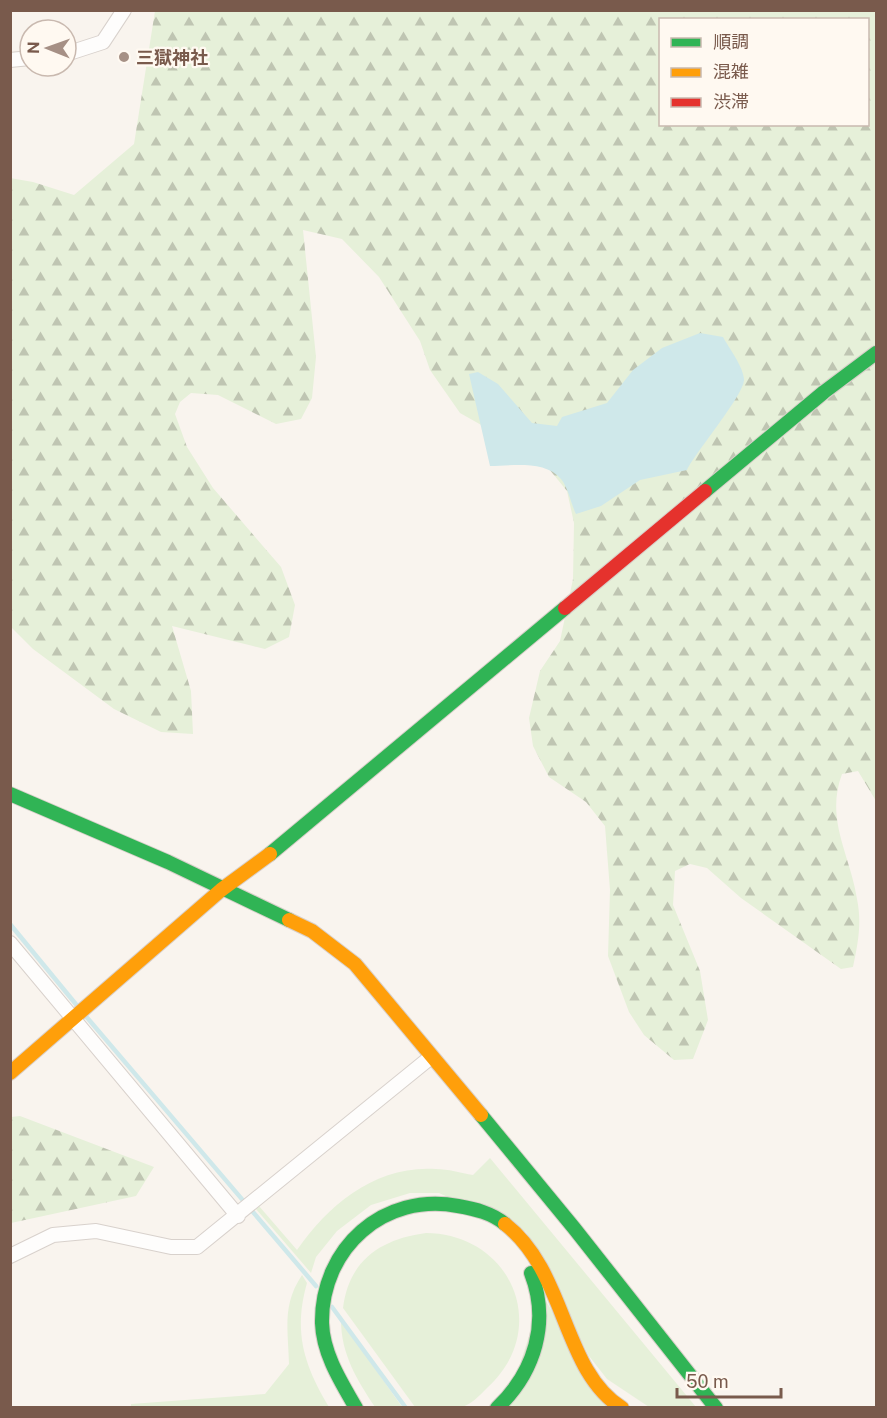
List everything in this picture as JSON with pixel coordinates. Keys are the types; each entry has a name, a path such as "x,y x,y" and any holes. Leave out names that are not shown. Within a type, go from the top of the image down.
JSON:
{"main road":[{"path":"10,1073 222,890 248,873 824,392 876,353"},
{"path":"10,794 168,862 222,890 312,931 355,964 574,1228 716,1407"},
{"path":"356,1407 331,1361 322,1324 324,1290 331,1266 356,1234 383,1215 416,1203 458,1203 509,1224 523,1237 550,1278 592,1379 614,1404 622,1407"},
{"path":"371,1407 354,1380 339,1342 334,1320 335,1300 344,1274 360,1248 386,1229 418,1219 428,1219"},
{"path":"497,1235 524,1260 538,1287 543,1319 538,1346 526,1373 497,1407"}],"street":[{"path":"78,50 103,42 124,10"},
{"path":"10,943 238,1216"},
{"path":"10,1256 53,1235 96,1231 171,1247 197,1247 431,1057"}],"green space":[{"path":"155,11 876,11 876,801 858,771 842,774 837,791 836,807 840,837 854,883 859,916 859,933 853,967 841,969 741,898 707,868 690,864 675,871 673,905 700,971 708,1020 693,1059 674,1060 644,1035 629,1012 608,956 610,890 605,826 586,802 549,777 533,746 529,718 540,671 560,641 573,579 574,523 567,491 540,458 460,413 430,370 420,341 379,277 342,239 303,230 316,357 312,398 301,419 276,424 218,395 191,393 180,402 175,414 187,447 213,488 281,567 295,605 289,637 265,649 172,626 191,691 193,734 161,732 114,709 33,649 10,626 10,178 33,182 74,195 134,144"},
{"path":"20,1116 154,1167 136,1196 11,1223 11,1117"},
{"path":"490,1158 696,1407 649,1407 607,1379 589,1356 526,1232 439,1193 410,1193 371,1205 337,1231 316,1257 311,1273 256,1209 259,1206 297,1250 324,1217 339,1203 374,1181 414,1169 441,1169 473,1175"},
{"path":"426,1233 456,1238 481,1249 500,1267 513,1289 519,1313 517,1339 507,1364 475,1399 465,1406 456,1408 415,1407 343,1308 346,1291 352,1277 370,1255 395,1240"},
{"path":"302,1275 307,1283 301,1317 303,1348 313,1377 329,1407 131,1407 131,1404 265,1394 289,1364 287,1328 289,1307 291,1297"},
{"path":"542,1295 612,1407 506,1408"},
{"path":"341,1320 402,1407 375,1407 351,1366 344,1344"}],"water":[{"path":"700,333 723,337 744,379 737,397 687,470 640,480 601,506 576,514 568,491 561,479 554,473 528,465 490,466 469,374 478,372 498,384 532,423 557,426 562,417 607,403 633,370 662,348"}],"waterway":[{"path":"10,924 79,1008"},
{"path":"84,1014 316,1286"},
{"path":"332,1307 406,1408"}],"traffic: fast":[{"path":"705,491 824,392 876,353"},
{"path":"270,854 565,608"},
{"path":"10,794 168,862 289,920"},
{"path":"481,1115 574,1228 716,1408"},
{"path":"356,1408 329,1357 322,1323 325,1296 332,1271 345,1249 362,1231 382,1217 405,1208 431,1204 458,1206 483,1212 505,1224"},
{"path":"497,1408 521,1379 535,1345 539,1328 539,1310 537,1291 531,1273"}],"traffic: slow":[{"path":"10,1073 221,890 270,854"},
{"path":"289,920 312,931 355,964 481,1115"},
{"path":"505,1224 525,1244 541,1268 587,1370 602,1391 622,1408"}],"traffic: jam":[{"path":"565,608 705,491"}],"place":[{"name":"三獄神社","path":"124,57"}]}
